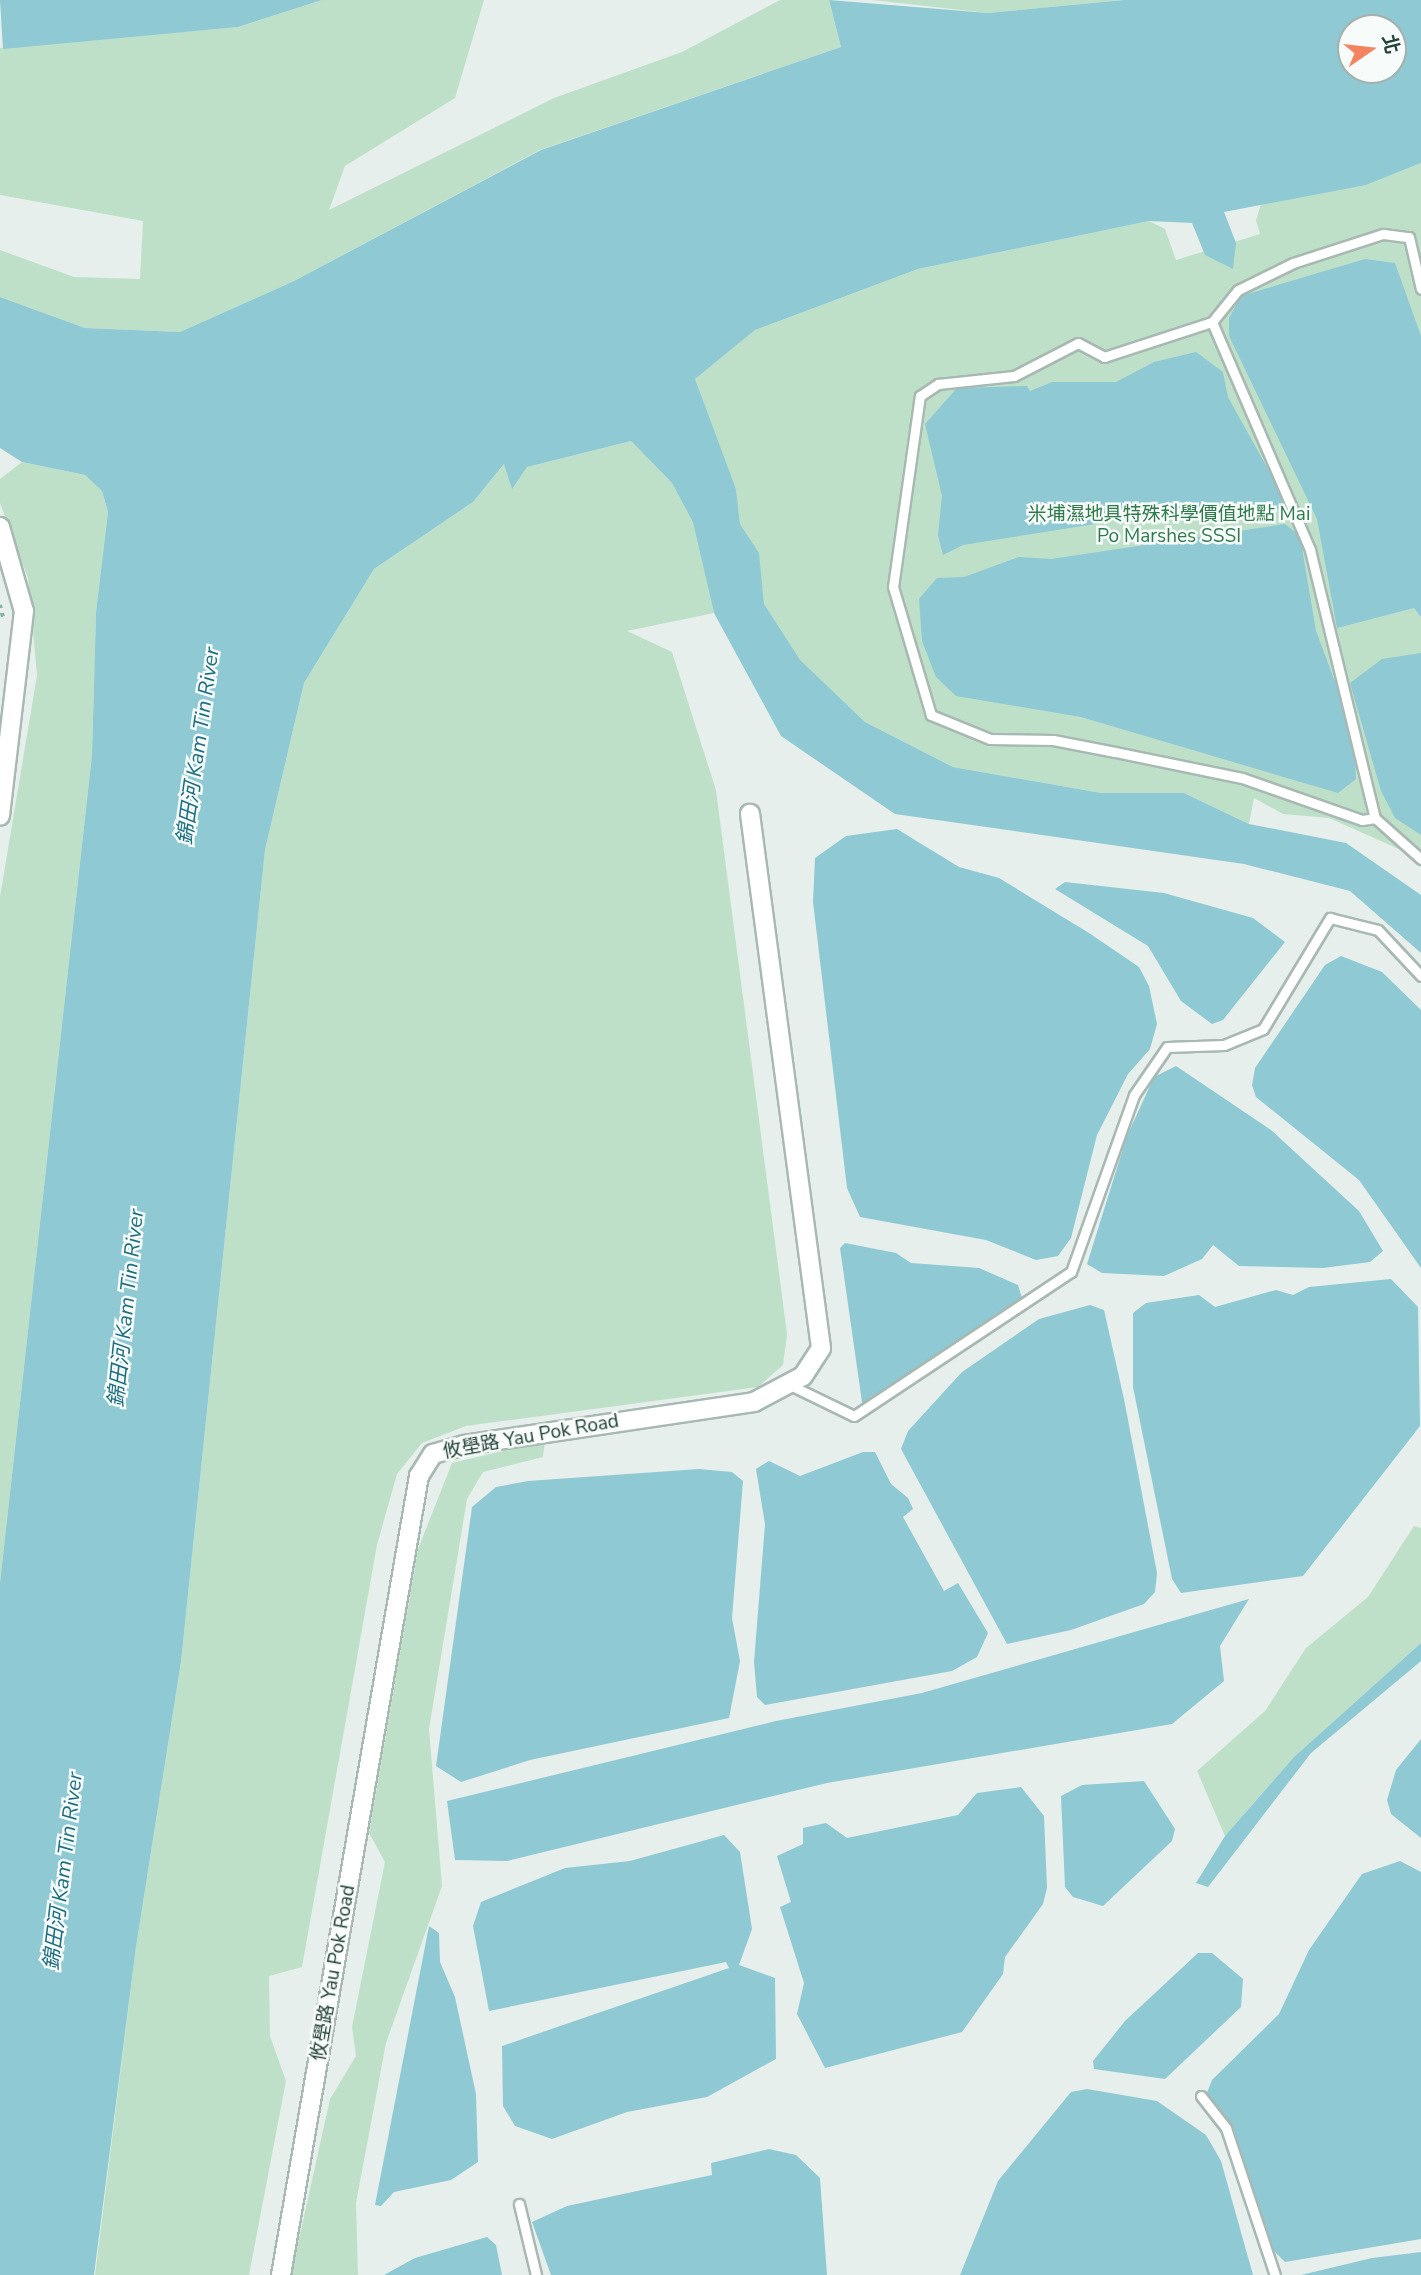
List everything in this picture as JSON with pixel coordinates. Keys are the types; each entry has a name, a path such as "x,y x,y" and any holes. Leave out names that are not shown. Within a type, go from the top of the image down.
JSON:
{"street":[{"path":"0,527 24,611 0,816"},
{"name":"攸壆路 Yau Pok Road","path":"281,2275 419,1476 433,1454 464,1445 754,1402 803,1376 821,1348 750,814"}],"lane":[{"path":"1375,818 1362,820 1242,778 1053,740 990,739 931,715 900,628 893,587 920,396 938,384 1014,376 1078,342 1104,357 1212,322 1238,290 1293,263 1383,234 1409,237 1421,289"},
{"path":"1212,322 1310,550 1375,818 1421,859"},
{"path":"788,1384 854,1416 1072,1272 1134,1095 1167,1047 1224,1045 1263,1029 1331,918 1378,930 1421,976"},
{"path":"1201,2096 1226,2128 1275,2275"},
{"path":"519,2204 536,2275"}],"green space":[{"path":"322,0 484,0 455,98 345,166 329,210 554,98 682,52 780,0 829,0 841,47 540,150 294,281 180,332 85,328 0,297 0,250 74,277 140,279 143,221 0,195 0,48 238,27"},
{"path":"872,0 1124,0 988,13"},
{"name":"米埔濕地具特殊科學價值地點 Mai Po Marshes SSSI","path":"1421,163 1421,867 1401,850 1329,818 1283,814 1254,798 1249,824 1184,793 1101,793 953,767 865,722 799,660 764,604 758,553 740,524 736,489 694,379 755,330 918,269 1149,221 1165,229 1176,260 1260,234 1256,220 1262,201 1366,185"},
{"path":"631,441 672,483 694,522 714,613 627,631 672,652 716,790 787,1334 783,1365 758,1387 466,1426 422,1443 397,1474 377,1545 302,1967 269,1976 270,2036 286,2081 249,2275 95,2275 136,1947 181,1662 265,850 304,683 374,569 473,502 505,463 512,488 527,467"},
{"path":"22,462 85,475 102,491 108,512 96,612 92,755 0,1583 0,897 37,675 28,578 0,503 0,479"},
{"path":"545,1441 543,1457 483,1472 467,1499 429,1729 442,1886 386,2043 356,2203 358,2275 291,2275 330,2099 356,2056 352,2027 385,1862 369,1833 418,1549 452,1463"},
{"path":"1414,1526 1421,1528 1421,1643 1294,1757 1225,1836 1197,1771 1265,1711 1306,1648 1368,1597"}],"water":[{"path":"0,0 322,0 238,27 3,49"},
{"name":"錦田河 Kam Tin River","path":"829,0 988,13 1124,0 1421,0 1421,163 1366,185 1224,212 1236,243 1233,269 1205,255 1192,223 1149,221 918,269 755,330 695,379 736,489 740,524 759,553 764,604 800,660 865,722 953,767 1101,793 1184,793 1249,824 1346,843 1421,895 1421,953 1350,891 1244,864 895,814 781,736 714,613 693,522 672,483 631,441 527,467 512,489 504,464 473,502 374,569 304,683 265,850 181,1662 136,1947 94,2275 0,2275 0,1583 92,755 96,612 108,512 102,491 85,475 22,462 0,448 0,297 85,328 180,332 294,281 541,150 841,47"},
{"path":"1365,259 1395,263 1421,336 1421,617 1414,608 1337,628 1317,519 1229,336 1229,318 1241,296"},
{"path":"1196,352 1223,372 1228,397 1279,489 1282,503 1272,517 1260,505 1114,521 963,545 943,555 938,535 942,496 925,424 957,388 1027,386 1030,391 1052,382 1116,382 1154,362"},
{"path":"1285,524 1300,536 1316,631 1354,732 1356,779 1338,793 1081,717 956,696 936,677 922,641 919,599 937,578 964,577 1019,557 1051,559"},
{"path":"1421,653 1421,835 1395,818 1381,791 1350,683 1382,659"},
{"path":"897,829 959,867 999,878 1089,933 1139,967 1149,986 1157,1024 1150,1049 1128,1074 1097,1135 1071,1238 1058,1256 1036,1260 986,1240 860,1217 847,1188 813,902 815,858 846,836"},
{"path":"1065,882 1164,893 1253,918 1285,942 1223,1020 1212,1024 1181,1001 1148,946 1055,889"},
{"path":"1341,956 1382,972 1421,1010 1421,1268 1359,1180 1256,1097 1252,1085 1255,1068 1325,965"},
{"path":"1176,1066 1271,1130 1359,1211 1383,1251 1370,1262 1323,1268 1239,1266 1213,1245 1202,1259 1164,1276 1102,1273 1087,1264 1127,1136 1154,1077"},
{"path":"845,1243 896,1253 911,1263 979,1268 1018,1285 1022,1298 915,1383 863,1409 840,1248"},
{"path":"1391,1279 1418,1307 1420,1426 1303,1576 1181,1593 1172,1579 1133,1387 1133,1313 1146,1303 1199,1295 1215,1307 1276,1290 1293,1295 1309,1287"},
{"path":"1090,1305 1104,1310 1157,1573 1155,1592 1144,1604 1071,1630 1007,1644 901,1449 908,1431 962,1372 1039,1319"},
{"path":"863,1452 875,1452 891,1484 908,1498 913,1509 903,1517 944,1591 958,1583 988,1633 977,1657 952,1671 765,1705 757,1697 754,1662 765,1524 756,1469 769,1461 800,1476"},
{"path":"699,1469 732,1472 743,1481 732,1618 740,1661 729,1718 530,1760 461,1782 436,1766 472,1507 496,1487 528,1481"},
{"path":"1249,1599 1220,1646 1224,1681 1172,1724 827,1783 507,1861 455,1860 447,1801 776,1721 922,1693"},
{"path":"1421,1643 1421,1661 1311,1753 1208,1887 1196,1883 1225,1836 1294,1757"},
{"path":"1421,1739 1421,1838 1391,1814 1387,1800 1396,1770"},
{"path":"1144,1781 1175,1829 1172,1841 1103,1906 1073,1897 1065,1887 1061,1796 1082,1785"},
{"path":"1021,1787 1044,1816 1047,1888 1043,1904 1005,1957 1003,1974 962,2032 825,2068 797,2014 804,1983 780,1907 791,1902 777,1856 803,1844 803,1828 826,1823 847,1838 958,1815 977,1793"},
{"path":"724,1835 740,1852 752,1929 739,1965 775,1978 776,2059 707,2097 627,2112 552,2139 515,2126 503,2106 502,2046 729,1968 726,1962 489,2011 473,1926 481,1902 565,1868 630,1861"},
{"path":"1400,1861 1421,1872 1421,2239 1285,2262 1268,2245 1235,2141 1206,2095 1212,2080 1279,2014 1309,1950 1362,1874"},
{"path":"429,1926 439,1933 440,1962 455,1997 476,2094 478,2162 451,2180 394,2192 381,2206 375,2205"},
{"path":"1198,1953 1212,1953 1243,1979 1241,2007 1165,2079 1094,2069 1093,2061 1125,2021"},
{"path":"1087,2089 1157,2101 1206,2135 1221,2161 1253,2275 960,2275 998,2181 1071,2092"},
{"path":"769,2149 796,2155 820,2178 827,2275 551,2275 532,2222 567,2206 712,2175 711,2163"},
{"path":"487,2237 496,2245 502,2275 384,2275 415,2258"},
{"path":"1421,2252 1421,2275 1301,2275 1372,2258"}]}
